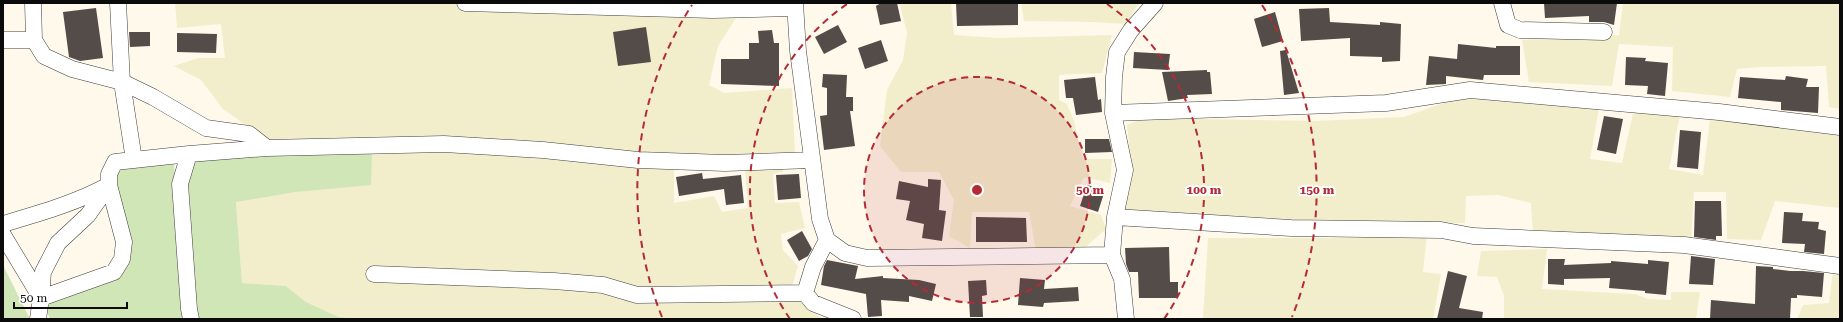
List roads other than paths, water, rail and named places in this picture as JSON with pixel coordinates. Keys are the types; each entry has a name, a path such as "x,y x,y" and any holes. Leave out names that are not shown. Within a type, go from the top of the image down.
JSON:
{"street":[{"path":"33,3 34,40 44,56 72,69 122,82 153,97 206,128 249,134 267,148"},
{"path":"118,3 122,82 134,160"},
{"path":"465,3 713,10 795,6 820,219 828,240 845,253 867,258 1112,255"},
{"path":"1126,319 1122,279 1112,255 1115,217 1124,170 1113,113 1114,77 1117,52 1131,30 1155,3"},
{"path":"1502,3 1508,25 1520,30 1604,32"},
{"path":"3,40 34,40"},
{"path":"1113,113 1386,103 1470,90 1719,112 1840,127"},
{"path":"41,298 114,272 122,259 124,242 109,185 109,174 115,162 267,148 444,144 543,150 638,160 725,164 812,160"},
{"path":"189,154 180,184 191,319"},
{"path":"3,224 63,206 109,185"},
{"path":"38,319 43,272 58,243 88,215 109,185"},
{"path":"1115,217 1291,228 1441,230 1473,236 1684,245 1840,266"},
{"path":"3,235 41,298"},
{"path":"805,292 813,267 828,240"},
{"path":"374,274 554,281 603,285 637,295 805,292"},
{"path":"805,292 813,303 853,319"}]}
